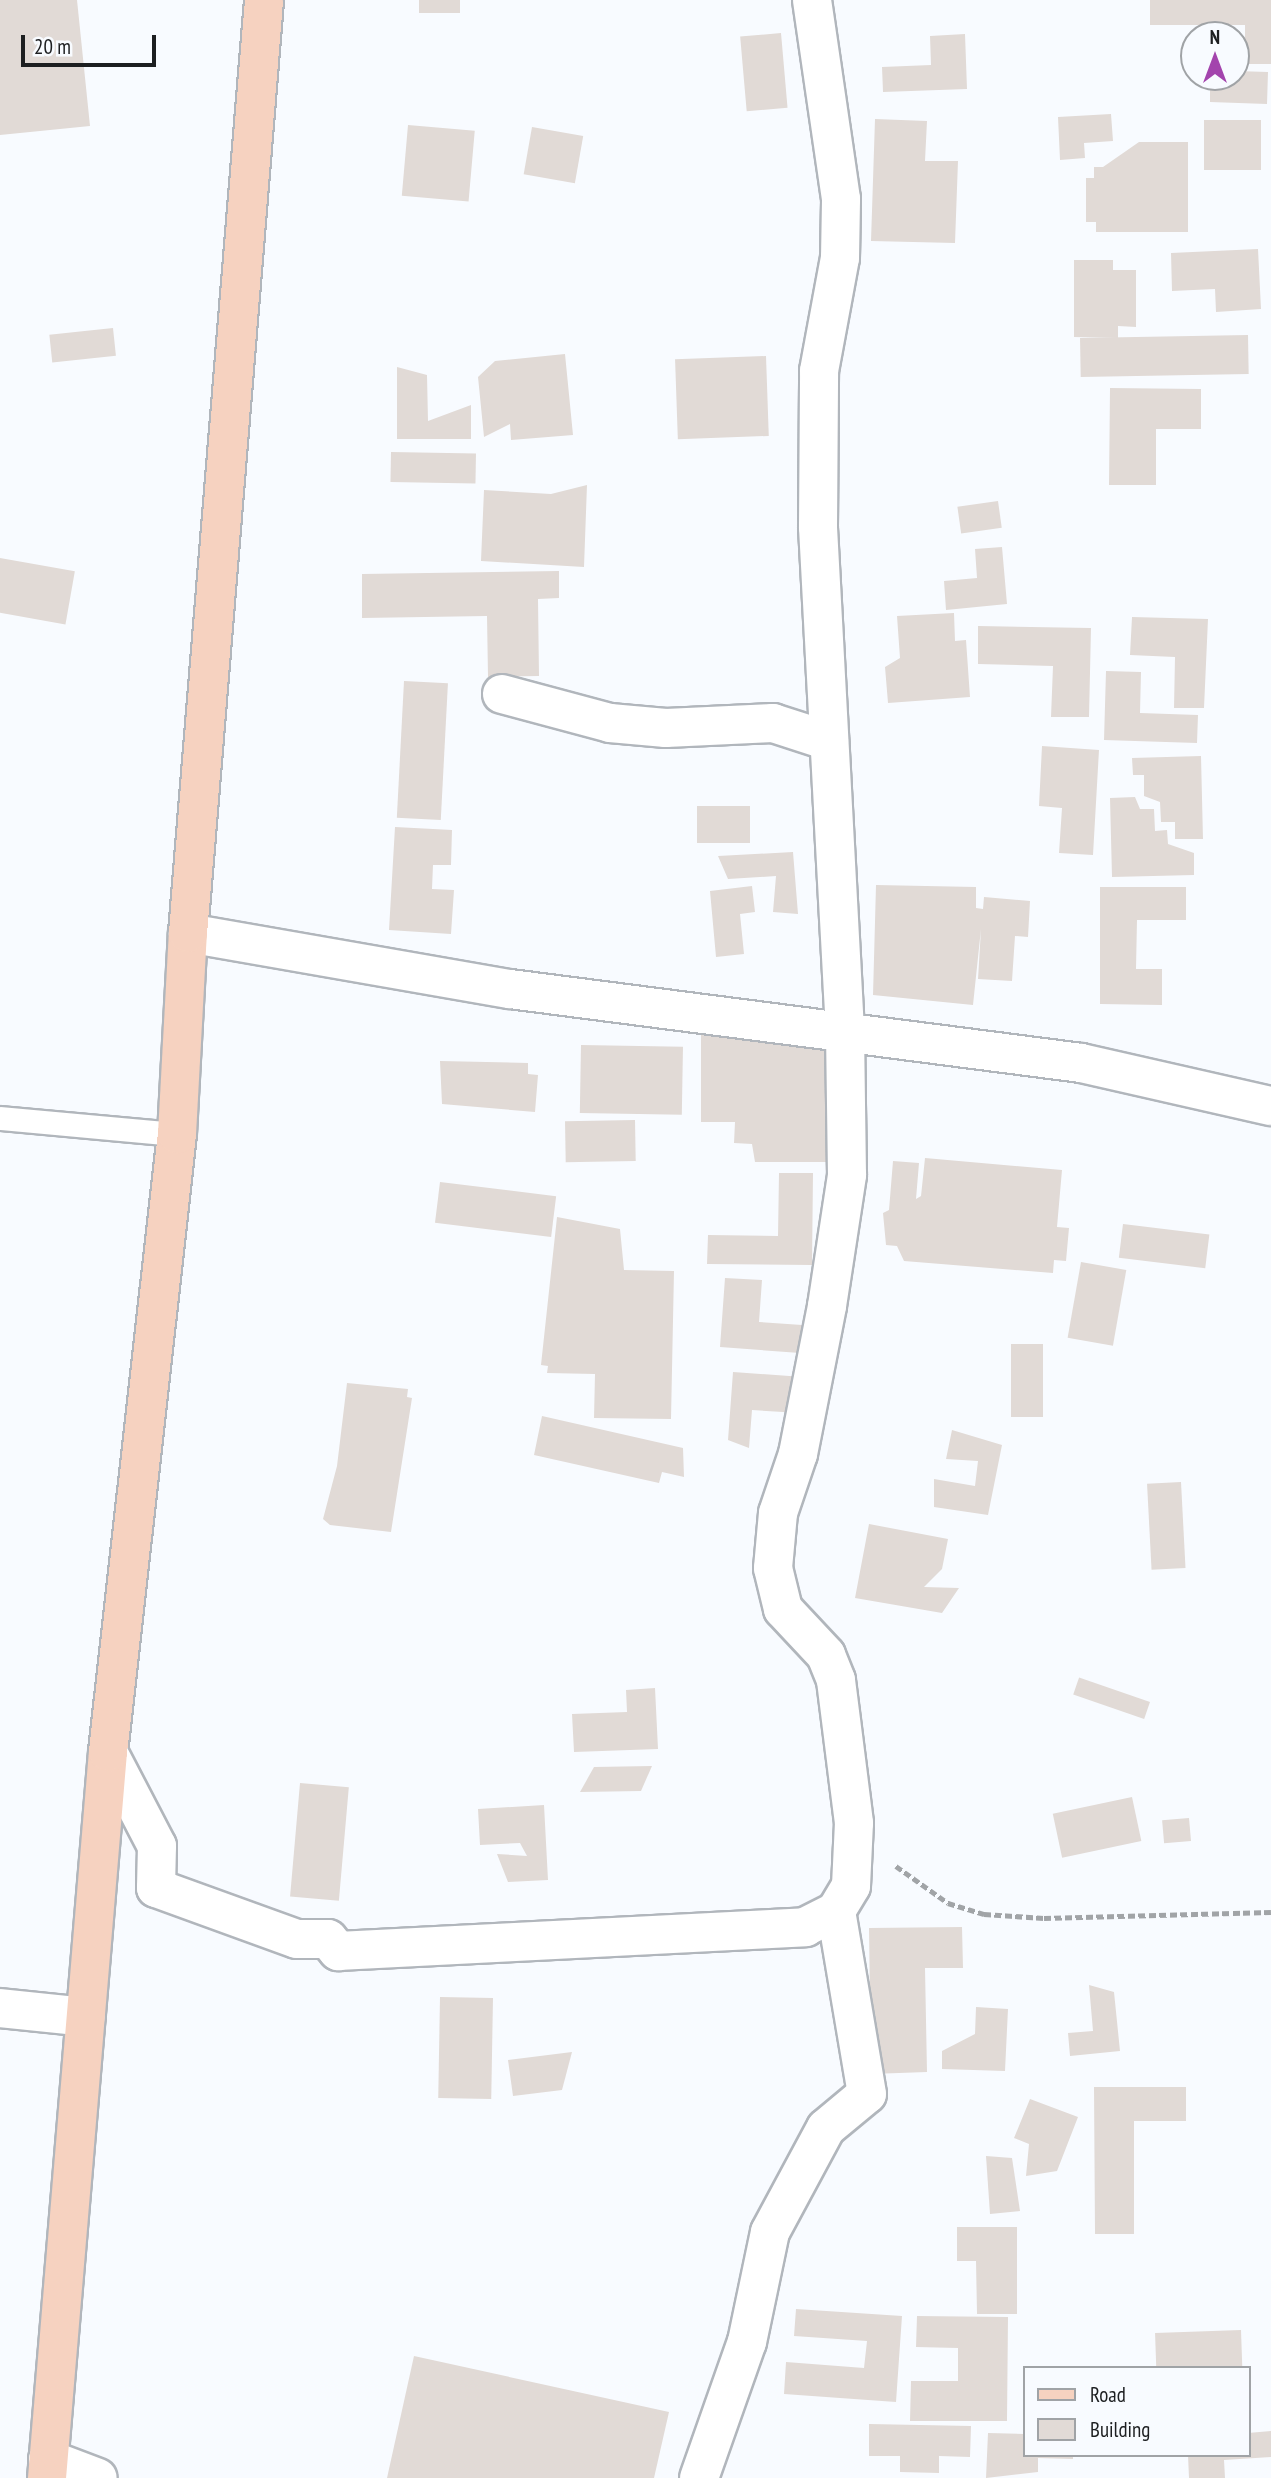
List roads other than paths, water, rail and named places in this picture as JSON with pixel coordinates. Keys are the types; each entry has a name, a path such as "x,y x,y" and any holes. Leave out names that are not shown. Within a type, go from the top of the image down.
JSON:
{"main road":[{"path":"47,2469 108,1752 177,1134 188,933 264,0"}],"street":[{"path":"108,1752 157,1846 156,1888 297,1939 328,1939 338,1951 793,1928 836,1911 852,1886 854,1823 836,1680 826,1655 783,1609 773,1568 778,1513 798,1454 827,1306 847,1175 845,1031 818,527 819,370 840,258 841,199 812,0"},
{"path":"502,694 610,723 666,728 773,723 829,741"},
{"path":"188,933 510,989 1081,1063 1271,1107"},
{"path":"699,2478 747,2342 770,2232 826,2128 867,2094 836,1911"},
{"path":"0,2008 86,2017"},
{"path":"47,2469 98,2478"}],"lane":[{"path":"0,1118 177,1134"}]}
